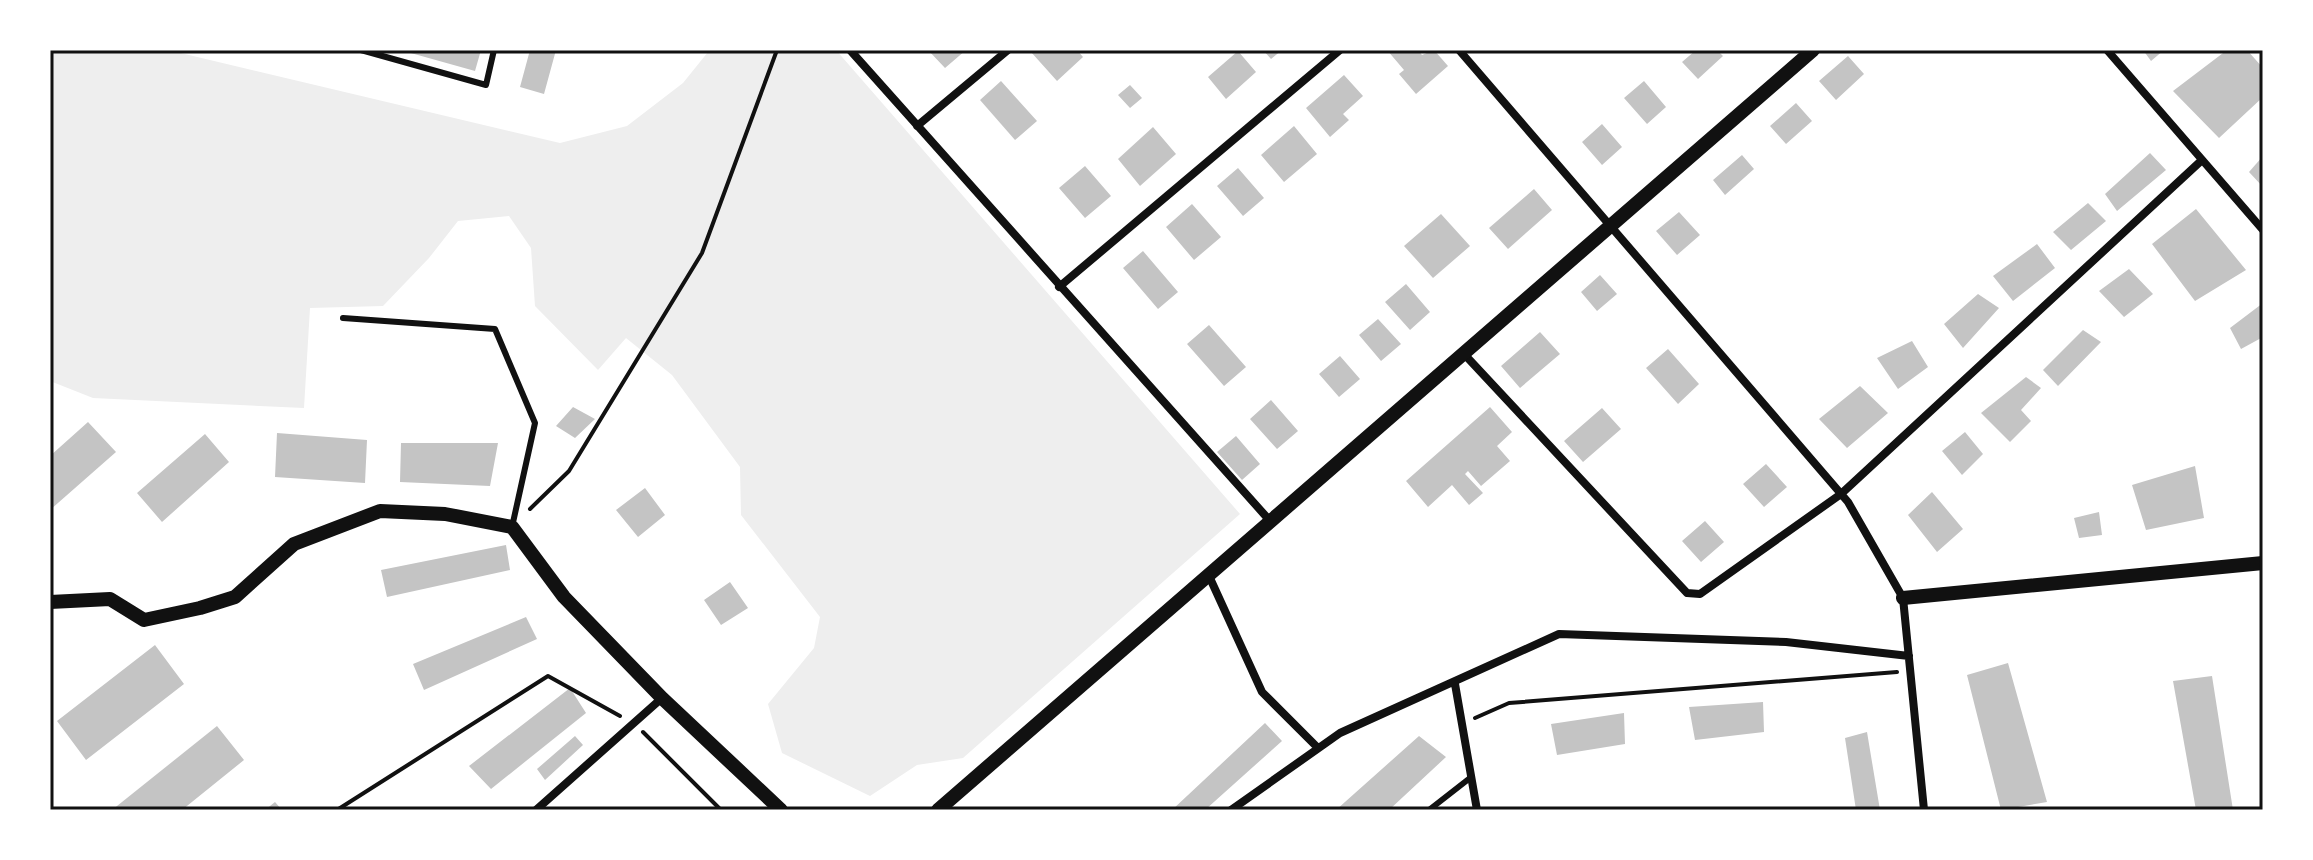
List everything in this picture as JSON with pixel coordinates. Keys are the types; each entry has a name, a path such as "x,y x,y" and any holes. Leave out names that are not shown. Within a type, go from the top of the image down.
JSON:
{"street":[{"path":"850,50 1271,523"},
{"path":"917,126 1008,50"},
{"path":"1059,287 1340,50"},
{"path":"1459,50 1841,494 1903,598 1924,810"},
{"path":"938,810 1612,228 1813,50"},
{"path":"2107,50 2263,230"},
{"path":"1465,355 1687,593 1700,594 1841,494 2202,160"},
{"path":"50,602 110,599 144,620 200,608 235,597 294,544 380,511 445,514 512,527 564,597 662,698 781,810"},
{"path":"1903,598 2263,563"},
{"path":"1209,576 1262,692 1318,748"},
{"path":"1231,810 1340,733 1455,684 1559,634 1786,642 1909,656"},
{"path":"1455,684 1477,810"},
{"path":"536,810 662,698"}],"lane":[{"path":"361,50 486,85 494,50"},
{"path":"343,318 495,329 535,423 512,527"},
{"path":"1429,810 1470,778"}],"path":[{"path":"512,527 569,471 702,253 777,50"},
{"path":"1461,723 1509,703 1911,671"},
{"path":"337,810 548,676 634,723 721,810"}],"shaded area":[{"path":"50,50 168,50 560,143 627,126 683,83 708,52 836,50 1240,514 963,758 917,765 870,796 782,753 768,704 814,648 820,617 741,515 740,467 672,375 626,338 598,370 535,306 531,248 509,216 458,221 429,258 383,306 310,308 304,408 93,398 50,381"}],"building":[{"path":"400,50 481,50 475,71"},
{"path":"530,50 556,50 544,94 520,87"},
{"path":"928,50 966,50 945,68"},
{"path":"1077,50 1083,57 1057,81 1031,52"},
{"path":"1263,50 1282,50 1271,59"},
{"path":"1387,50 1418,50 1422,55 1434,50 1448,66 1416,94 1399,74 1404,70"},
{"path":"1696,50 1717,50 1723,56 1698,79 1682,62"},
{"path":"2143,50 2164,50 2151,61"},
{"path":"2227,50 2247,50 2263,68 2263,97 2219,138 2173,91"},
{"path":"1238,51 1256,72 1226,99 1208,77"},
{"path":"1848,56 1864,74 1836,100 1819,81"},
{"path":"1344,75 1363,96 1343,114 1349,120 1330,137 1306,108"},
{"path":"1001,81 1037,121 1015,140 980,100"},
{"path":"1644,81 1666,107 1647,124 1624,98"},
{"path":"1130,85 1142,98 1130,108 1118,95"},
{"path":"1796,103 1812,121 1786,144 1770,126"},
{"path":"1602,124 1622,147 1602,165 1582,142"},
{"path":"1294,126 1317,154 1284,182 1261,155"},
{"path":"1153,127 1176,154 1140,186 1118,159"},
{"path":"2150,153 2166,170 2117,211 2105,194"},
{"path":"1742,155 1754,169 1725,195 1713,180"},
{"path":"2263,156 2263,187 2249,172"},
{"path":"1085,166 1111,196 1085,218 1059,188"},
{"path":"1238,168 1264,198 1243,216 1217,186"},
{"path":"1534,189 1552,210 1508,249 1489,228"},
{"path":"2088,203 2106,221 2071,250 2053,232"},
{"path":"1192,204 1221,237 1194,260 1166,227"},
{"path":"2196,209 2246,270 2195,301 2152,244"},
{"path":"1679,212 1700,235 1677,255 1656,231"},
{"path":"1441,214 1470,246 1433,278 1404,246"},
{"path":"2037,244 2055,268 2013,301 1993,276"},
{"path":"1143,251 1178,292 1158,309 1123,268"},
{"path":"2129,269 2153,294 2124,317 2099,291"},
{"path":"1600,275 1617,294 1597,311 1581,292"},
{"path":"1406,284 1430,312 1410,330 1385,302"},
{"path":"1978,294 1999,308 1963,348 1944,324"},
{"path":"2263,303 2263,337 2241,349 2230,328"},
{"path":"1378,319 1401,344 1381,361 1359,335"},
{"path":"1209,325 1246,367 1224,386 1187,344"},
{"path":"2083,330 2101,342 2058,386 2043,370"},
{"path":"1540,332 1560,354 1520,388 1501,366"},
{"path":"1912,341 1928,367 1898,389 1877,358"},
{"path":"1668,349 1699,384 1678,404 1646,368"},
{"path":"1340,356 1360,379 1339,397 1319,374"},
{"path":"2026,377 2041,388 2021,410 2031,421 2010,442 1981,413"},
{"path":"1860,386 1888,413 1847,448 1819,419"},
{"path":"1271,400 1298,431 1277,449 1250,419"},
{"path":"573,407 595,419 575,438 556,426"},
{"path":"1490,407 1512,432 1497,446 1510,461 1481,486 1468,471 1465,474 1483,493 1469,505 1452,485 1428,507 1406,481"},
{"path":"1602,408 1621,429 1583,462 1564,441"},
{"path":"88,422 116,452 50,510 50,456"},
{"path":"1965,432 1983,454 1962,475 1942,451"},
{"path":"277,433 367,440 365,483 275,477"},
{"path":"205,434 229,462 162,522 137,493"},
{"path":"1236,436 1260,464 1242,480 1217,452"},
{"path":"401,443 498,443 490,486 400,482"},
{"path":"1766,464 1787,487 1764,507 1743,484"},
{"path":"2195,466 2204,518 2146,530 2132,485"},
{"path":"645,488 665,515 638,537 616,510"},
{"path":"1932,492 1963,529 1937,552 1908,515"},
{"path":"2099,512 2102,535 2079,538 2074,518"},
{"path":"1705,521 1724,542 1701,562 1682,541"},
{"path":"506,545 510,570 387,597 381,570"},
{"path":"730,582 748,608 721,625 704,600"},
{"path":"526,617 537,639 424,690 413,664"},
{"path":"155,645 184,684 86,760 57,721"},
{"path":"2008,663 2047,802 2001,810 1967,675"},
{"path":"2212,676 2233,810 2196,810 2173,681"},
{"path":"570,688 586,713 491,789 469,766"},
{"path":"1763,702 1764,732 1695,740 1689,707"},
{"path":"1624,713 1625,744 1557,755 1551,724"},
{"path":"1265,723 1282,741 1205,810 1172,810"},
{"path":"217,726 244,760 182,810 112,810"},
{"path":"1867,732 1880,810 1856,810 1845,738"},
{"path":"575,736 583,745 545,780 537,769"},
{"path":"1419,736 1446,757 1389,810 1336,810"},
{"path":"275,802 282,810 265,810"}]}
